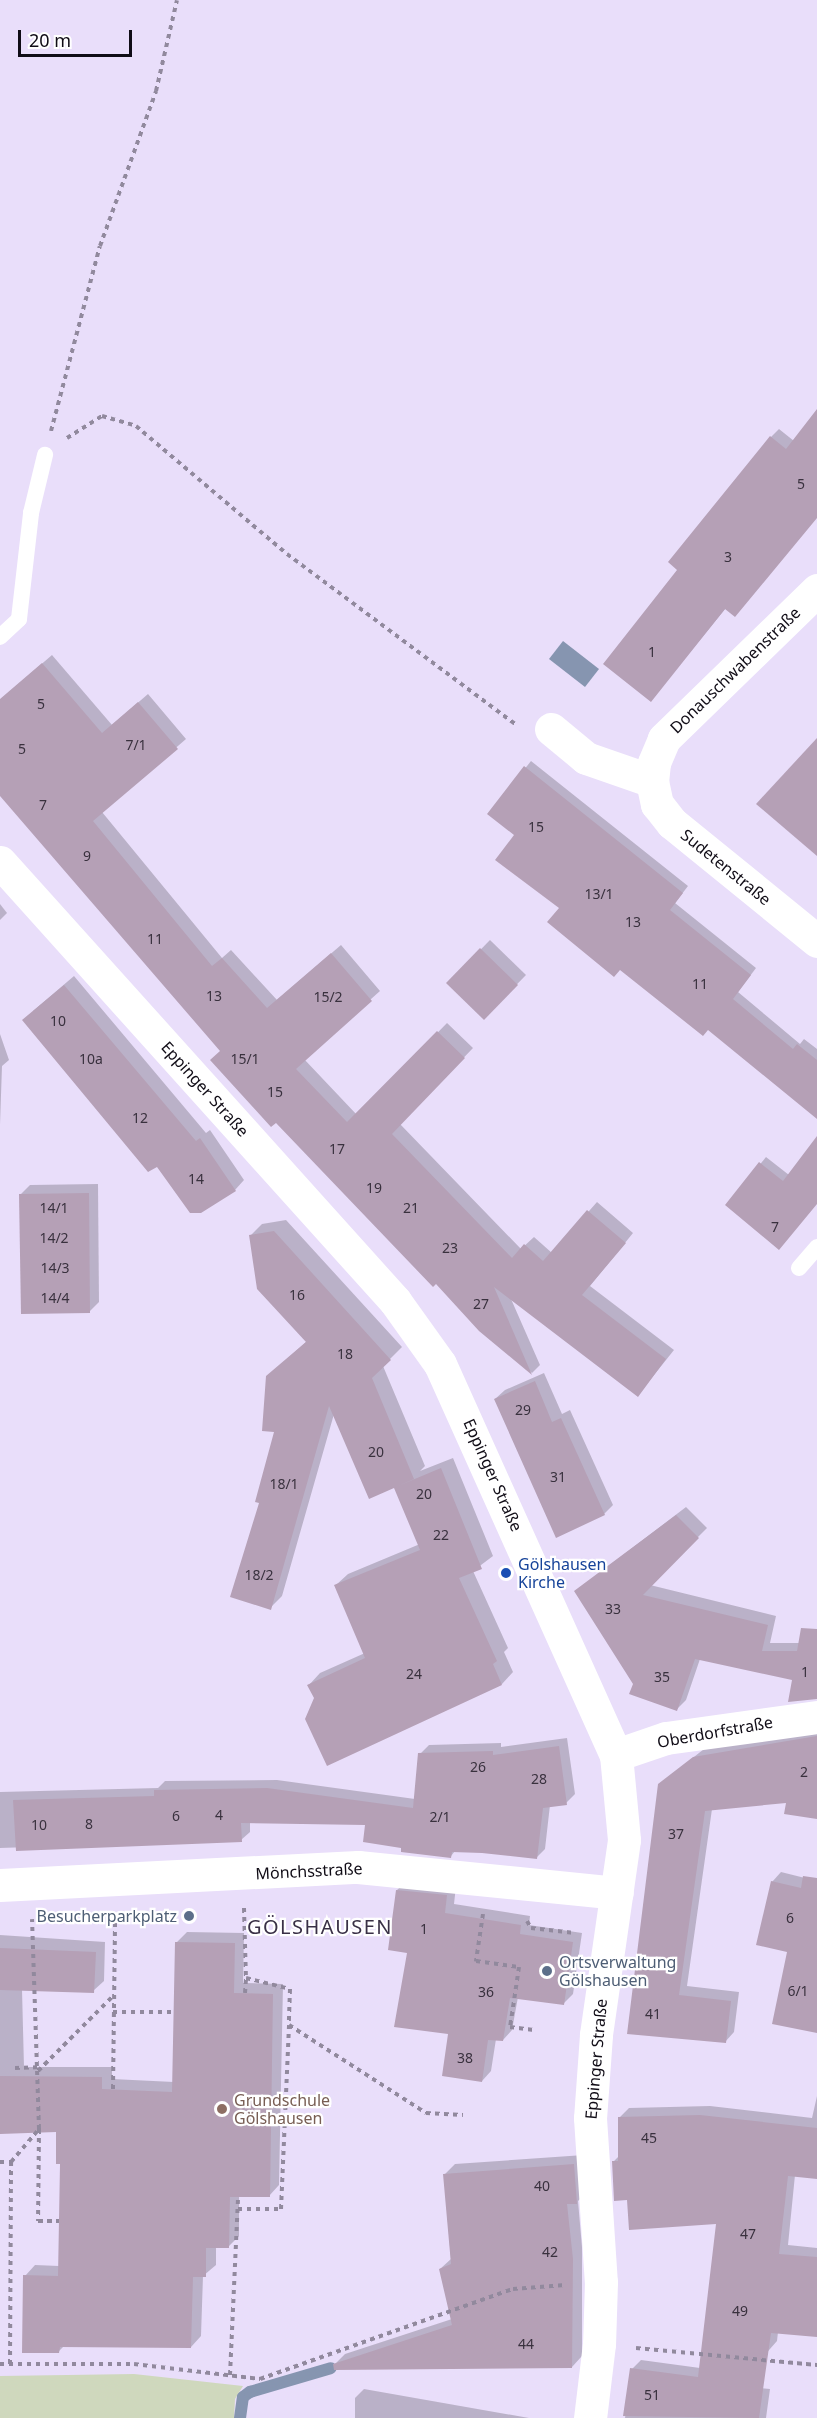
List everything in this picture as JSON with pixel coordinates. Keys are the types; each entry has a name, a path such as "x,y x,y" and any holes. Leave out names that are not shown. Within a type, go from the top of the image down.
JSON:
{"street":[{"name":"Donauschwabenstraße","path":"652,781 654,763 664,739 817,590"},
{"path":"537,730 586,758 652,781"},
{"name":"Sudetenstraße","path":"652,781 657,804 672,823 817,941"},
{"name":"Eppinger Straße","path":"0,862 395,1301 441,1364 616,1755 624,1840 596,2035 590,2118 601,2282 599,2344 590,2418"},
{"name":"Oberdorfstraße","path":"616,1755 666,1738 817,1717"},
{"name":"Mönchsstraße","path":"16,1884 358,1868 617,1893"}],"lane":[{"path":"0,637 19,619 31,513 45,455"},
{"path":"800,1268 817,1247"}],"path":[{"path":"45,455 100,246 156,91 177,0"},
{"path":"45,455 102,416 136,426 287,554 537,730"},
{"path":"243,1874 245,1994"},
{"path":"16,1884 38,2069 38,2221 59,2221"},
{"path":"113,2089 114,1901"},
{"path":"484,1904 476,1961 519,1967 510,2027 534,2030"},
{"path":"483,1913 494,1914"},
{"path":"515,1917 525,1919 531,1928 588,1935"},
{"path":"238,2209 280,2209 289,2025 290,1989 246,1978"},
{"path":"15,2068 38,2069 113,1996"},
{"path":"113,2012 174,2012"},
{"path":"289,2025 426,2114 463,2115"},
{"path":"10,2364 11,2162 39,2128"},
{"path":"0,2162 11,2162"},
{"path":"230,2375 238,2197"},
{"path":"0,2364 134,2364 260,2379 513,2289 601,2282"},
{"path":"599,2344 817,2365"}],"green space":[{"path":"134,2374 243,2386 235,2399 234,2418 0,2418 0,2376"}],"water":[{"path":"563,641 599,669 585,687 549,659"}],"building":[{"path":"817,409 817,518 735,617 725,609 651,702 603,664 677,570 668,562 770,436 786,449"},
{"path":"42,663 102,733 138,702 178,749 93,821 212,966 222,958 267,1008 331,953 372,1001 296,1069 347,1122 437,1031 465,1058 392,1134 512,1258 524,1244 543,1261 587,1210 626,1243 582,1295 666,1359 638,1397 494,1287 532,1375 479,1331 436,1284 433,1287 276,1123 271,1127 210,1060 220,1051 0,796 0,699"},
{"path":"817,738 817,856 756,804"},
{"path":"524,766 683,893 670,910 751,975 733,999 793,1049 797,1044 817,1060 817,1119 708,1030 703,1036 620,970 614,977 547,922 559,908 495,860 514,835 487,814"},
{"path":"480,948 518,985 484,1020 446,983"},
{"path":"64,985 196,1141 200,1138 236,1191 201,1213 190,1213 157,1167 148,1172 22,1020"},
{"path":"817,1136 817,1204 779,1250 725,1205 759,1162 783,1181"},
{"path":"89,1193 90,1313 21,1314 19,1194"},
{"path":"274,1231 391,1360 372,1378 414,1479 398,1486 441,1468 482,1569 459,1578 497,1661 493,1664 502,1685 327,1766 305,1719 314,1698 307,1685 365,1658 334,1585 420,1550 394,1488 369,1499 329,1406 271,1610 230,1597 259,1503 255,1502 274,1432 262,1431 266,1376 306,1342 257,1289 249,1235"},
{"path":"535,1381 552,1422 561,1418 605,1515 556,1538 494,1399"},
{"path":"676,1515 699,1538 643,1595 768,1625 762,1651 797,1651 801,1628 817,1629 817,1699 788,1702 792,1680 695,1659 677,1711 629,1694 633,1684 574,1591"},
{"path":"817,1736 817,1819 784,1814 786,1803 705,1811 679,1995 731,2001 726,2043 627,2034 658,1784 693,1757"},
{"path":"559,1746 567,1805 543,1808 537,1859 452,1852 451,1858 401,1852 401,1848 363,1842 365,1825 241,1823 242,1842 16,1851 13,1800 154,1796 154,1790 267,1788 413,1808 418,1753 493,1751 493,1755"},
{"path":"803,1876 817,1878 817,2033 772,2024 787,1952 756,1945 771,1881 801,1888"},
{"path":"396,1890 447,1895 445,1913 521,1925 520,1934 573,1942 564,2005 510,1998 503,2041 488,2040 482,2082 442,2076 448,2034 394,2027 407,1953 388,1950"},
{"name":"Grundschule Gölshausen","path":"175,1942 235,1943 234,1993 273,1994 270,2197 230,2197 229,2248 206,2248 206,2277 193,2277 191,2348 60,2347 59,2353 22,2353 23,2275 58,2276 60,2164 56,2164 56,2132 0,2134 0,2076 102,2077 102,2089 172,2092"},
{"path":"0,1948 96,1952 94,1993 0,1990"},
{"path":"700,2115 817,2128 817,2179 788,2176 779,2254 817,2257 817,2337 771,2333 759,2418 623,2416 630,2368 698,2377 716,2224 629,2230 627,2200 614,2201 612,2161 618,2161 618,2117"},
{"path":"574,2164 577,2204 567,2204 573,2259 572,2368 334,2370 333,2364 452,2325 439,2269 451,2264 443,2174"}],"waterway":[{"path":"240,2418 243,2397 250,2392 331,2368"}],"place":[{"name":"Gölshausen Kirche","path":"506,1573"},
{"name":"Besucherparkplatz","path":"189,1916"},
{"name":"Ortsverwaltung Gölshausen","path":"547,1971"},
{"name":"Grundschule Gölshausen","path":"222,2109"}],"district":[{"name":"GÖLSHAUSEN","path":"320,1926"}]}
